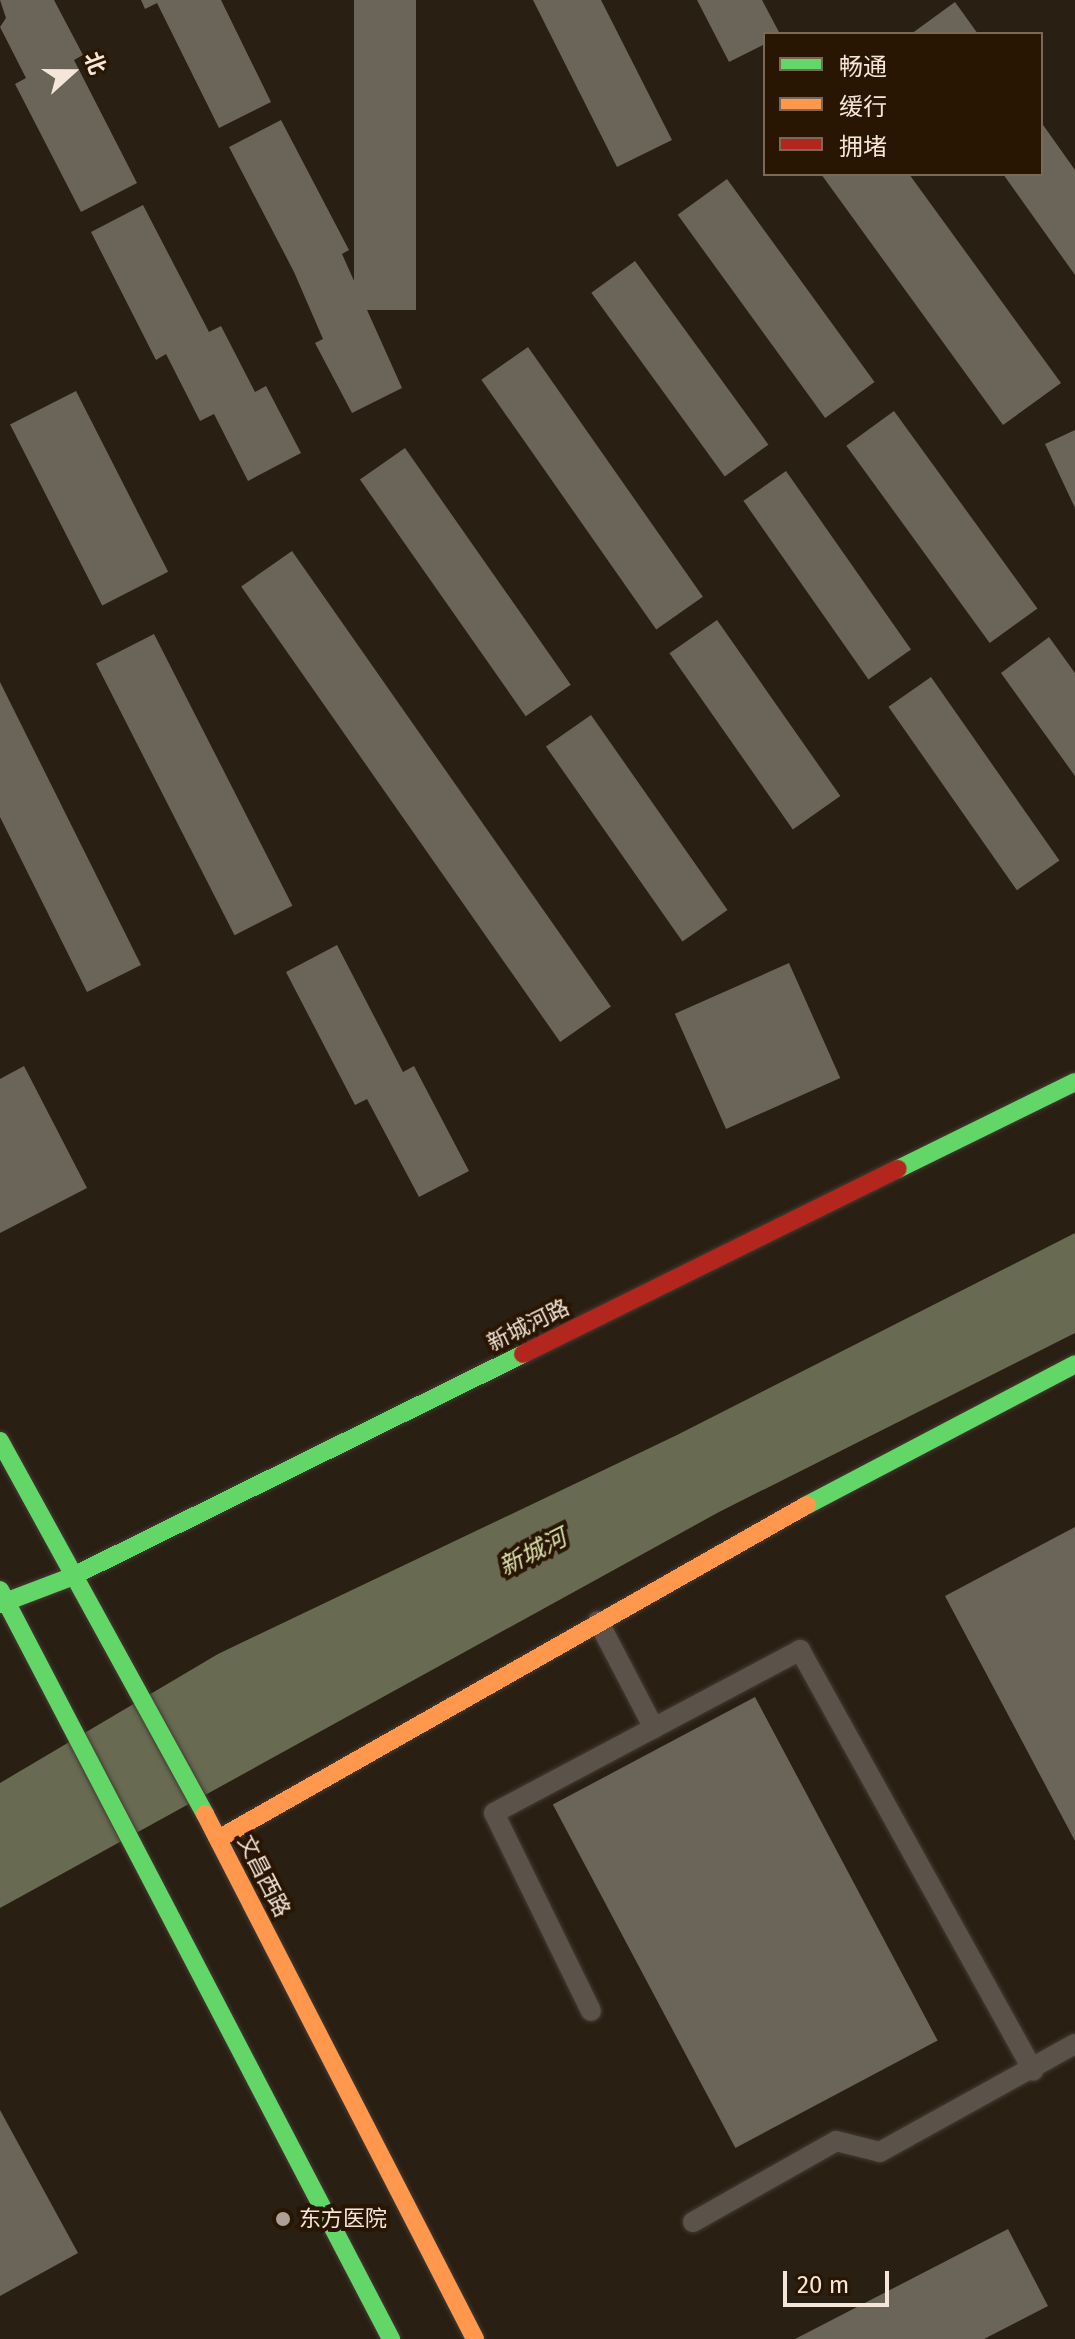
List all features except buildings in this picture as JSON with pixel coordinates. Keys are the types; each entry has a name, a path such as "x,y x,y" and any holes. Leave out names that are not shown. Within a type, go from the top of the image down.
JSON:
{"street":[{"name":"新城河路","path":"2,1599 71,1577 1075,1082"},
{"path":"218,1839 598,1621 1075,1364"},
{"name":"文昌西路","path":"0,1441 71,1577 121,1660 206,1816 475,2339"},
{"path":"2,1599 391,2339"}],"lane":[{"path":"598,1621 654,1728"},
{"path":"591,2011 494,1813 800,1650 1033,2071"},
{"path":"693,2222 836,2141 880,2152 1033,2071 1075,2044"}],"water":[{"name":"新城河","path":"1075,1233 1075,1333 719,1512 0,1908 0,1783 218,1654 677,1435"}],"traffic: fast":[{"path":"898,1169 1075,1082"},
{"path":"0,1604 71,1577 523,1354"},
{"path":"807,1505 1075,1364"},
{"path":"0,1441 205,1814"},
{"path":"0,1590 391,2339"}],"traffic: slow":[{"path":"218,1839 807,1505"},
{"path":"205,1814 475,2339"}],"traffic: jam":[{"path":"523,1354 898,1169"}],"place":[{"name":"东方医院","path":"283,2219"}]}
